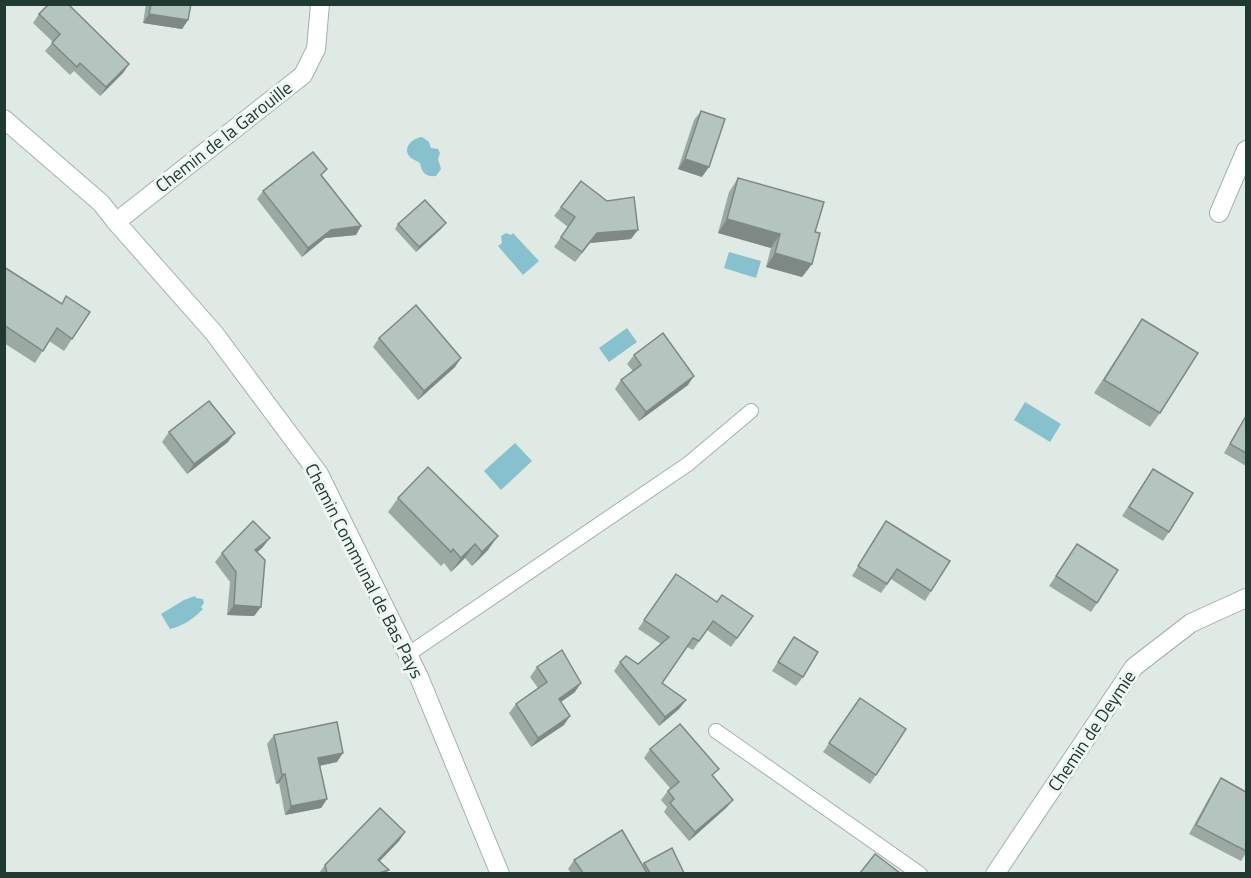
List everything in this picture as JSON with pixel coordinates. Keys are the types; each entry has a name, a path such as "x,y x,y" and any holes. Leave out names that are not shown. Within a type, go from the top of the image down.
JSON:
{"street":[{"name":"Chemin de la Garouille","path":"116,222 303,75 316,49 320,4"},
{"name":"Chemin Communal de Bas Pays","path":"4,119 101,203 214,333 319,474 419,677 500,873"},
{"path":"1219,213 1246,150"},
{"name":"Chemin de Deymie","path":"995,873 1134,667 1191,623 1246,598"}],"lane":[{"path":"408,654 688,464 751,411"},
{"path":"716,731 920,873"}],"water":[{"path":"422,137 429,142 431,148 438,149 440,153 438,159 441,169 436,176 425,174 420,163 408,155 409,144"},
{"path":"506,233 511,235 513,233 539,261 523,275 498,246 502,243 501,236"},
{"path":"729,252 761,261 756,278 724,268"},
{"path":"627,328 637,342 609,362 599,348"},
{"path":"1025,402 1061,424 1050,442 1014,420"},
{"path":"515,443 532,461 501,490 484,471"},
{"path":"195,596 203,599 204,603 201,607 203,609 188,622 170,629 161,614"}],"building":[{"path":"49,4 68,4 129,64 106,87 80,63 77,67 52,43 60,34 39,14"},
{"path":"151,4 191,4 188,20 149,14"},
{"path":"701,111 725,119 709,167 685,159"},
{"path":"313,152 327,169 321,175 361,226 331,230 308,248 263,191"},
{"path":"738,178 824,202 815,232 820,233 812,264 775,253 780,234 727,219"},
{"path":"581,181 607,201 634,197 638,230 597,233 582,252 561,237 575,217 561,207"},
{"path":"425,200 446,223 419,247 398,224"},
{"path":"4,267 62,304 66,296 90,312 72,339 57,328 43,351 4,325"},
{"path":"416,305 461,358 424,391 379,338"},
{"path":"1142,319 1198,353 1160,413 1104,380"},
{"path":"663,333 694,376 646,412 621,380 641,365 634,355"},
{"path":"209,401 235,433 194,464 169,432"},
{"path":"1246,416 1246,453 1230,444"},
{"path":"428,467 498,536 482,552 475,544 461,558 453,549 451,552 398,498"},
{"path":"1153,469 1193,493 1169,532 1129,507"},
{"path":"253,521 270,538 255,550 265,560 261,607 234,605 236,572 222,553"},
{"path":"886,521 950,561 931,591 897,569 887,584 858,566"},
{"path":"1077,544 1118,570 1097,603 1056,576"},
{"path":"676,574 717,602 722,595 753,616 737,638 713,621 699,641 693,638 662,683 686,700 665,717 620,662 626,656 638,664 669,637 644,620"},
{"path":"794,637 818,652 803,677 778,662"},
{"path":"562,650 581,683 559,699 570,716 538,738 516,704 547,682 537,667"},
{"path":"860,698 906,729 876,775 829,743"},
{"path":"337,722 343,753 318,758 327,799 291,806 274,735"},
{"path":"680,724 719,769 712,775 733,800 695,832 670,803 674,799 668,791 679,782 650,749"},
{"path":"1221,778 1246,792 1246,851 1196,825"},
{"path":"380,808 405,832 378,860 389,870 379,873 327,873 325,865"},
{"path":"622,830 647,873 583,873 574,860"},
{"path":"672,848 684,873 650,873 644,863"},
{"path":"875,854 900,873 860,873"}]}
